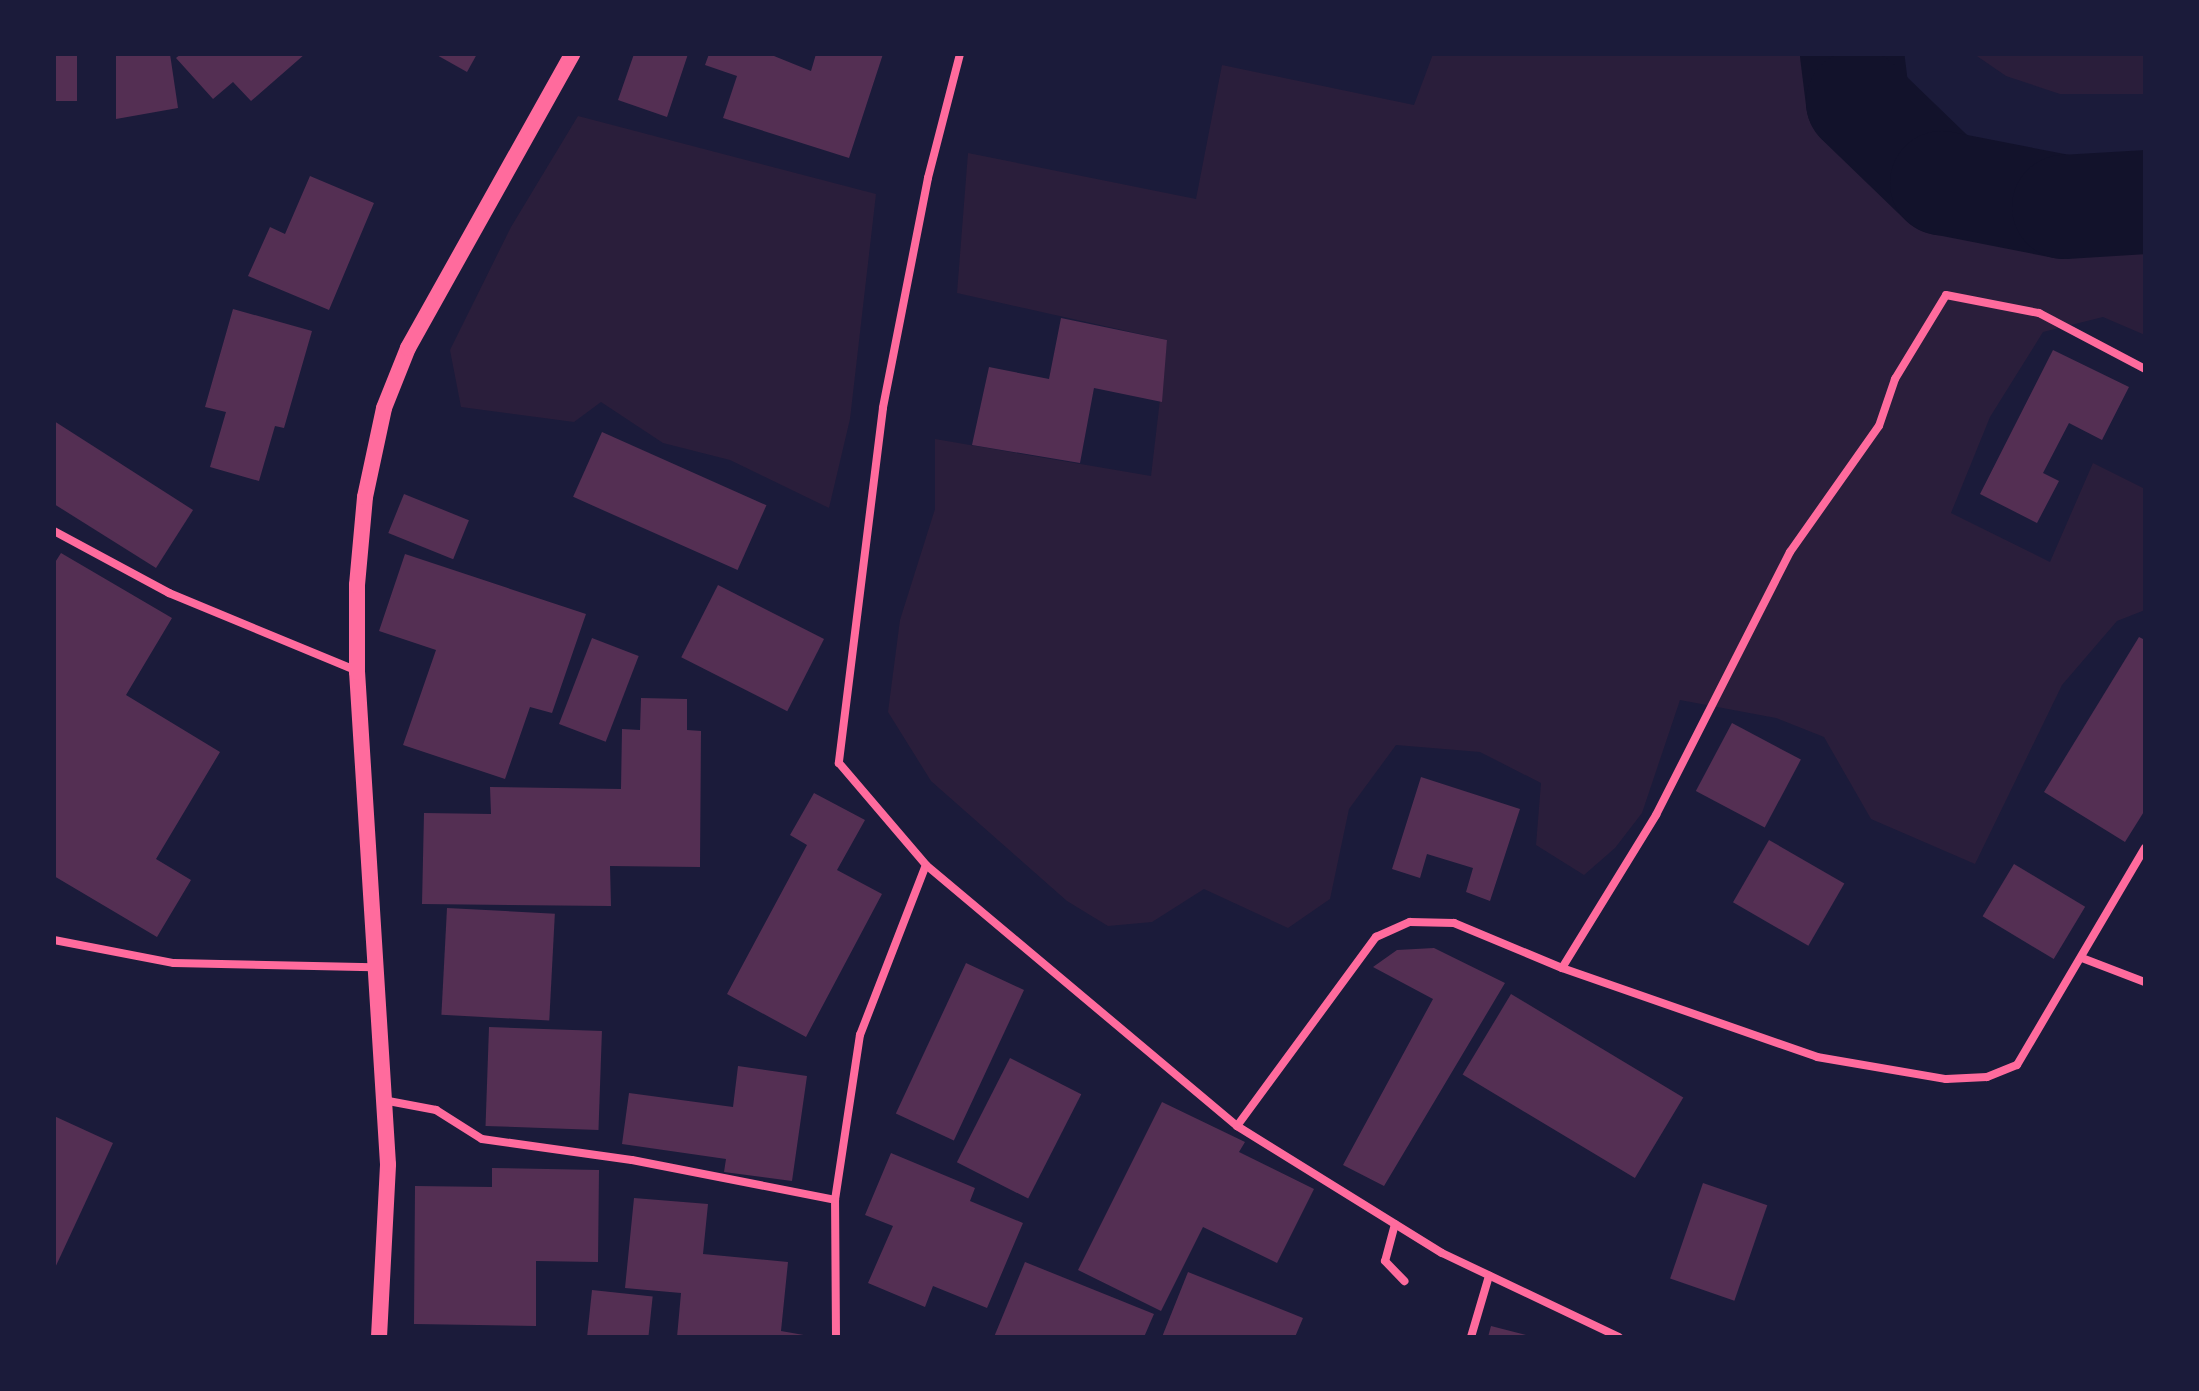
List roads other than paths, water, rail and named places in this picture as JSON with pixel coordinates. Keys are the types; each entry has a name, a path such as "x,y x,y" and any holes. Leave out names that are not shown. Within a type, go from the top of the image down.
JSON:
{"main road":[{"path":"379,1337 388,1164 373,967 357,672 362,526 384,408 408,348 572,54"}],"street":[{"path":"960,54 928,178 883,408 840,751 845,773 926,865 1237,1126 1395,1224 1489,1276 1619,1337"},
{"path":"1562,968 1656,815 1790,552 1879,426 1895,379 1946,295 2039,313 2145,369"},
{"path":"54,531 169,593 357,672"},
{"path":"1237,1126 1376,937 1410,922 1454,923 1562,968 1817,1057 1946,1079 1987,1077 2017,1065 2145,848"},
{"path":"836,1337 835,1200 860,1035 926,865"},
{"path":"54,940 174,963 373,967"},
{"path":"2082,958 2145,982"},
{"path":"383,1100 436,1110 482,1139 632,1160 835,1200"},
{"path":"1395,1224 1385,1261 1404,1281"},
{"path":"1471,1337 1489,1276"}],"waterway":[{"path":"1852,54 1858,102 1942,183 2064,207 2145,202"}]}
